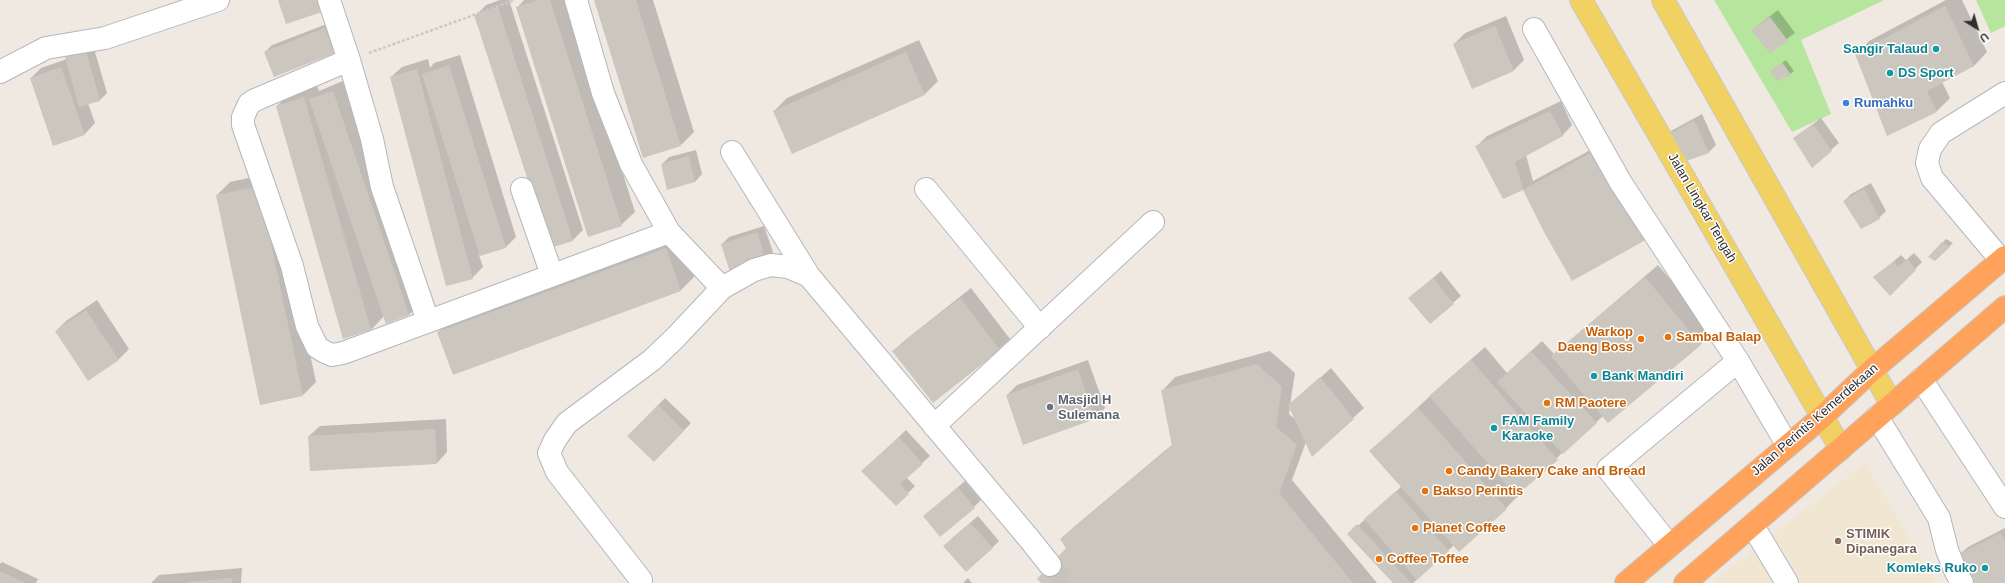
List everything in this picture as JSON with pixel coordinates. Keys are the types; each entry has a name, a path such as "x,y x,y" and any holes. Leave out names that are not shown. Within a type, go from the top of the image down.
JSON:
{"highway":[{"name":"Jalan Perintis Kemerdekaan","path":"1626,583 1669,545 1822,417 1872,370 2003,259"},
{"path":"1685,583 2005,307"}],"main road":[{"name":"Jalan Lingkar Tengah","path":"1581,0 1841,449"},
{"path":"1663,0 1872,370 1885,411"}],"street":[{"path":"0,72 46,48 105,38 218,0"},
{"path":"329,0 349,60 372,139 382,187 428,321"},
{"path":"576,0 603,93 631,164 669,232 722,288"},
{"path":"1534,29 1621,183 1738,361 1788,446"},
{"path":"349,60 255,100 245,111 243,125 292,266 307,326 317,347 332,355 343,353 669,232"},
{"path":"2003,259 1932,178 1928,163 1930,149 1941,134 2005,93"},
{"path":"732,152 809,276 1050,566"},
{"path":"522,189 552,275"},
{"path":"926,189 1040,328"},
{"path":"934,426 1152,222"},
{"path":"641,580 557,472 549,453 567,423 652,360 722,288 754,270 771,265 788,267 809,276"},
{"path":"1669,545 1608,469 1738,361"},
{"path":"1921,379 2005,507"},
{"path":"1885,411 1939,518 1947,550 1962,583"},
{"path":"1752,526 1787,583"}],"path":[{"path":"349,60 515,0"}],"shaded area":[{"name":"STIMIK Dipanegara","path":"1865,463 1936,583 1711,583"}],"green space":[{"path":"1714,0 1884,0 1801,40 1831,114 1792,132"},
{"path":"1976,0 2005,0 2005,26 1991,33"}],"building":[{"path":"278,0 321,0 325,11 286,24"},
{"path":"539,0 550,0 622,226 588,237 516,7"},
{"path":"594,0 636,0 681,146 643,158"},
{"path":"1945,6 1974,66 1927,91 1937,112 1887,136 1855,54"},
{"path":"498,7 573,241 550,248 474,15"},
{"path":"1770,17 1788,41 1770,53 1751,30"},
{"path":"1495,26 1514,71 1472,89 1453,44"},
{"path":"325,28 335,53 274,77 264,52"},
{"path":"86,51 100,101 79,107 65,57"},
{"path":"906,52 925,95 792,154 773,111"},
{"path":"1782,62 1791,75 1777,81 1770,72"},
{"path":"449,65 506,248 480,256 422,74"},
{"path":"61,67 85,135 53,146 30,78"},
{"path":"417,69 473,279 446,286 390,77"},
{"path":"333,91 409,315 386,324 309,99"},
{"path":"304,97 371,330 343,339 276,106"},
{"path":"1550,111 1563,136 1515,162 1523,190 1503,199 1475,146"},
{"path":"1694,120 1709,153 1678,164 1663,138"},
{"path":"1813,124 1832,151 1812,168 1793,138"},
{"path":"1596,150 1651,237 1572,281 1545,234 1523,190"},
{"path":"689,156 695,182 667,190 661,164"},
{"path":"259,186 303,396 260,405 216,195"},
{"path":"1864,189 1880,219 1861,229 1843,201"},
{"path":"757,232 766,260 730,272 721,244"},
{"path":"1942,242 1950,247 1935,261 1928,257"},
{"path":"666,248 681,291 453,375 437,332"},
{"path":"1907,259 1916,270 1890,296 1873,277 1894,261 1898,267"},
{"name":"Warkop Daeng Boss","path":"1645,277 1701,345 1608,423 1551,356"},
{"path":"1433,278 1454,304 1430,324 1408,298"},
{"path":"960,298 1000,350 933,403 892,351"},
{"path":"86,310 119,360 88,381 55,331"},
{"name":"RM Paotere","path":"1531,351 1597,423 1563,454 1497,382"},
{"name":"FAM Family Karaoke","path":"1471,360 1558,460 1516,496 1429,396"},
{"path":"1257,364 1282,387 1276,427 1297,445 1279,493 1353,583 1041,583 1037,579 1066,548 1060,539 1172,446 1161,390"},
{"name":"Masjid H Sulemana","path":"1078,369 1095,419 1023,445 1006,395"},
{"path":"1320,377 1354,419 1312,457 1288,405"},
{"path":"658,405 684,431 654,462 627,436"},
{"path":"1418,408 1507,509 1459,552 1369,451"},
{"path":"435,429 437,464 310,471 308,436"},
{"path":"899,437 923,464 900,484 909,494 896,506 861,471"},
{"path":"958,487 975,508 940,537 923,516"},
{"path":"1396,491 1449,551 1417,580 1364,519"},
{"path":"970,523 993,548 966,572 943,546"},
{"name":"Coffee Toffee","path":"1357,524 1411,583 1393,583 1347,534"},
{"name":"Komleks Ruko","path":"2001,533 2005,542 2005,583 1972,583 1959,554"},
{"path":"0,571 25,583 0,583"},
{"path":"232,578 232,583 188,583 188,582"}],"tunnel":[{"path":"1050,565 1065,583"}],"place":[{"name":"Sangir Talaud","path":"1936,49"},
{"name":"DS Sport","path":"1890,73"},
{"name":"Rumahku","path":"1846,103"},
{"name":"Sambal Balap","path":"1668,337"},
{"name":"Warkop Daeng Boss","path":"1641,339"},
{"name":"Bank Mandiri","path":"1594,376"},
{"name":"RM Paotere","path":"1547,403"},
{"name":"Masjid H Sulemana","path":"1050,407"},
{"name":"FAM Family Karaoke","path":"1494,428"},
{"name":"Candy Bakery Cake and Bread","path":"1449,471"},
{"name":"Bakso Perintis","path":"1425,491"},
{"name":"Planet Coffee","path":"1415,528"},
{"name":"STIMIK Dipanegara","path":"1838,541"},
{"name":"Coffee Toffee","path":"1379,559"},
{"name":"Komleks Ruko","path":"1985,568"}]}
